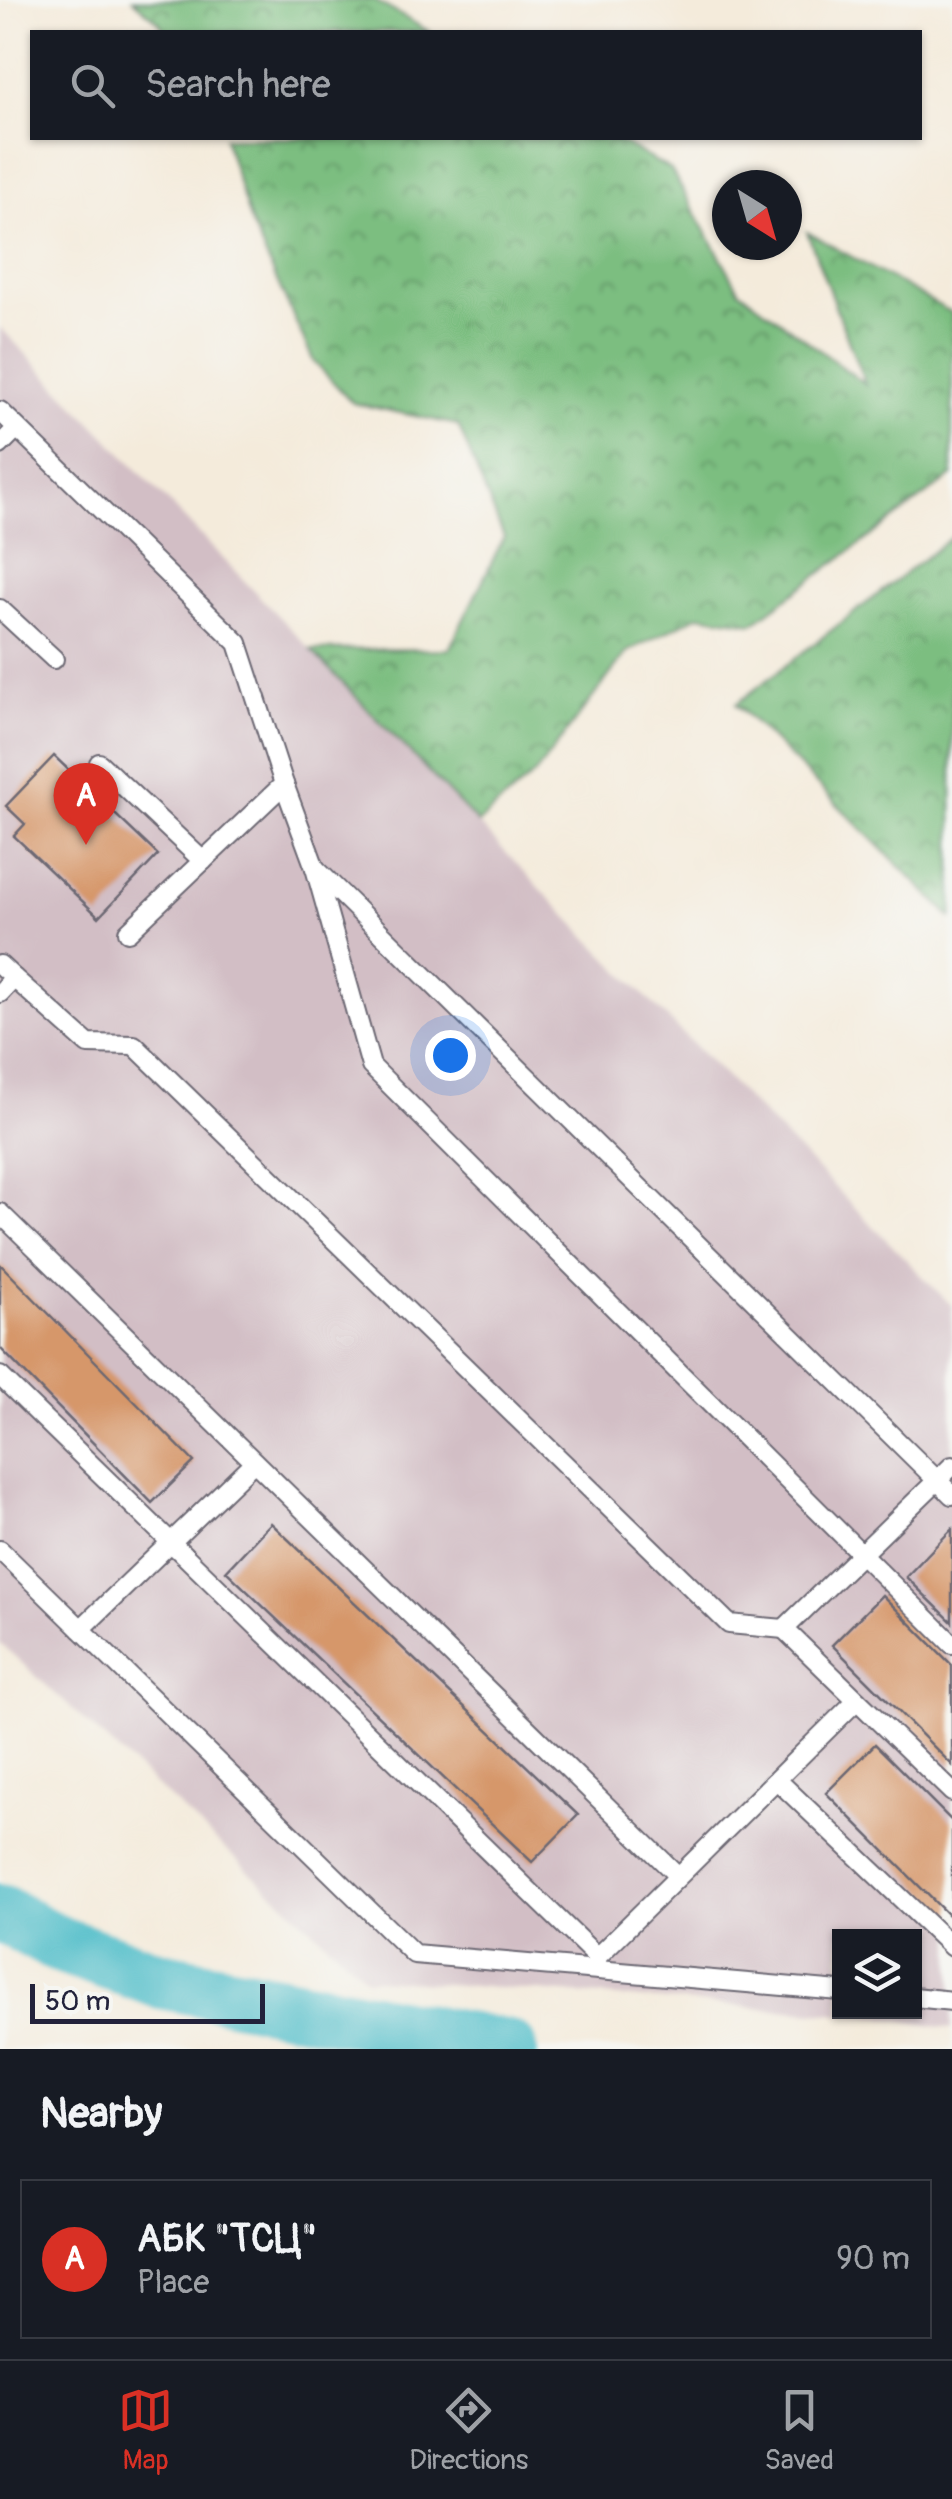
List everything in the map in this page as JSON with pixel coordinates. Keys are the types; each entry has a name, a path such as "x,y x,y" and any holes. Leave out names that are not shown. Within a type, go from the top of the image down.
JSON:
{"lane":[{"path":"0,412 238,643 315,868 372,1066 952,1644"},
{"path":"0,445 17,428"},
{"path":"0,608 54,660"},
{"path":"99,763 204,861"},
{"path":"128,932 284,784"},
{"path":"315,868 952,1495"},
{"path":"0,992 7,972 88,1044 134,1045 729,1624 784,1629 952,1792"},
{"path":"0,1214 678,1876"},
{"path":"0,1376 598,1964"},
{"path":"82,1630 254,1462"},
{"path":"784,1629 952,1466"},
{"path":"0,1550 414,1954 598,1964 832,1990"},
{"path":"598,1964 678,1876 857,1700"},
{"path":"776,1780 952,1947"},
{"path":"922,1998 952,2000"}],"shaded area":[{"path":"0,327 590,940 952,1306 952,2029 893,2019 922,2019 922,1929 832,1929 832,2013 366,1978 0,1643"}],"green space":[{"path":"133,0 374,0 426,30 165,30"},
{"path":"225,140 617,140 671,170 712,242 712,260 722,260 740,291 865,384 807,232 952,313 952,476 753,623 699,615 627,652 536,773 478,823 311,650 449,649 504,537 458,425 353,403 314,362 252,226"},
{"path":"952,537 952,918 736,704"}],"building":[{"path":"54,756 158,855 99,917 14,836 25,824 6,806"},
{"path":"0,1264 194,1462 152,1503 0,1348"},
{"path":"271,1523 578,1815 532,1862 226,1571"},
{"path":"952,1529 952,1622 906,1577"},
{"path":"882,1595 952,1665 952,1765 832,1645"},
{"path":"875,1744 952,1821 952,1919 826,1793"}],"waterway":[{"path":"0,1913 58,1944 160,1980 509,2049"}],"place":[{"name":"АБК \"ТСЦ\"","path":"86,845"}]}
